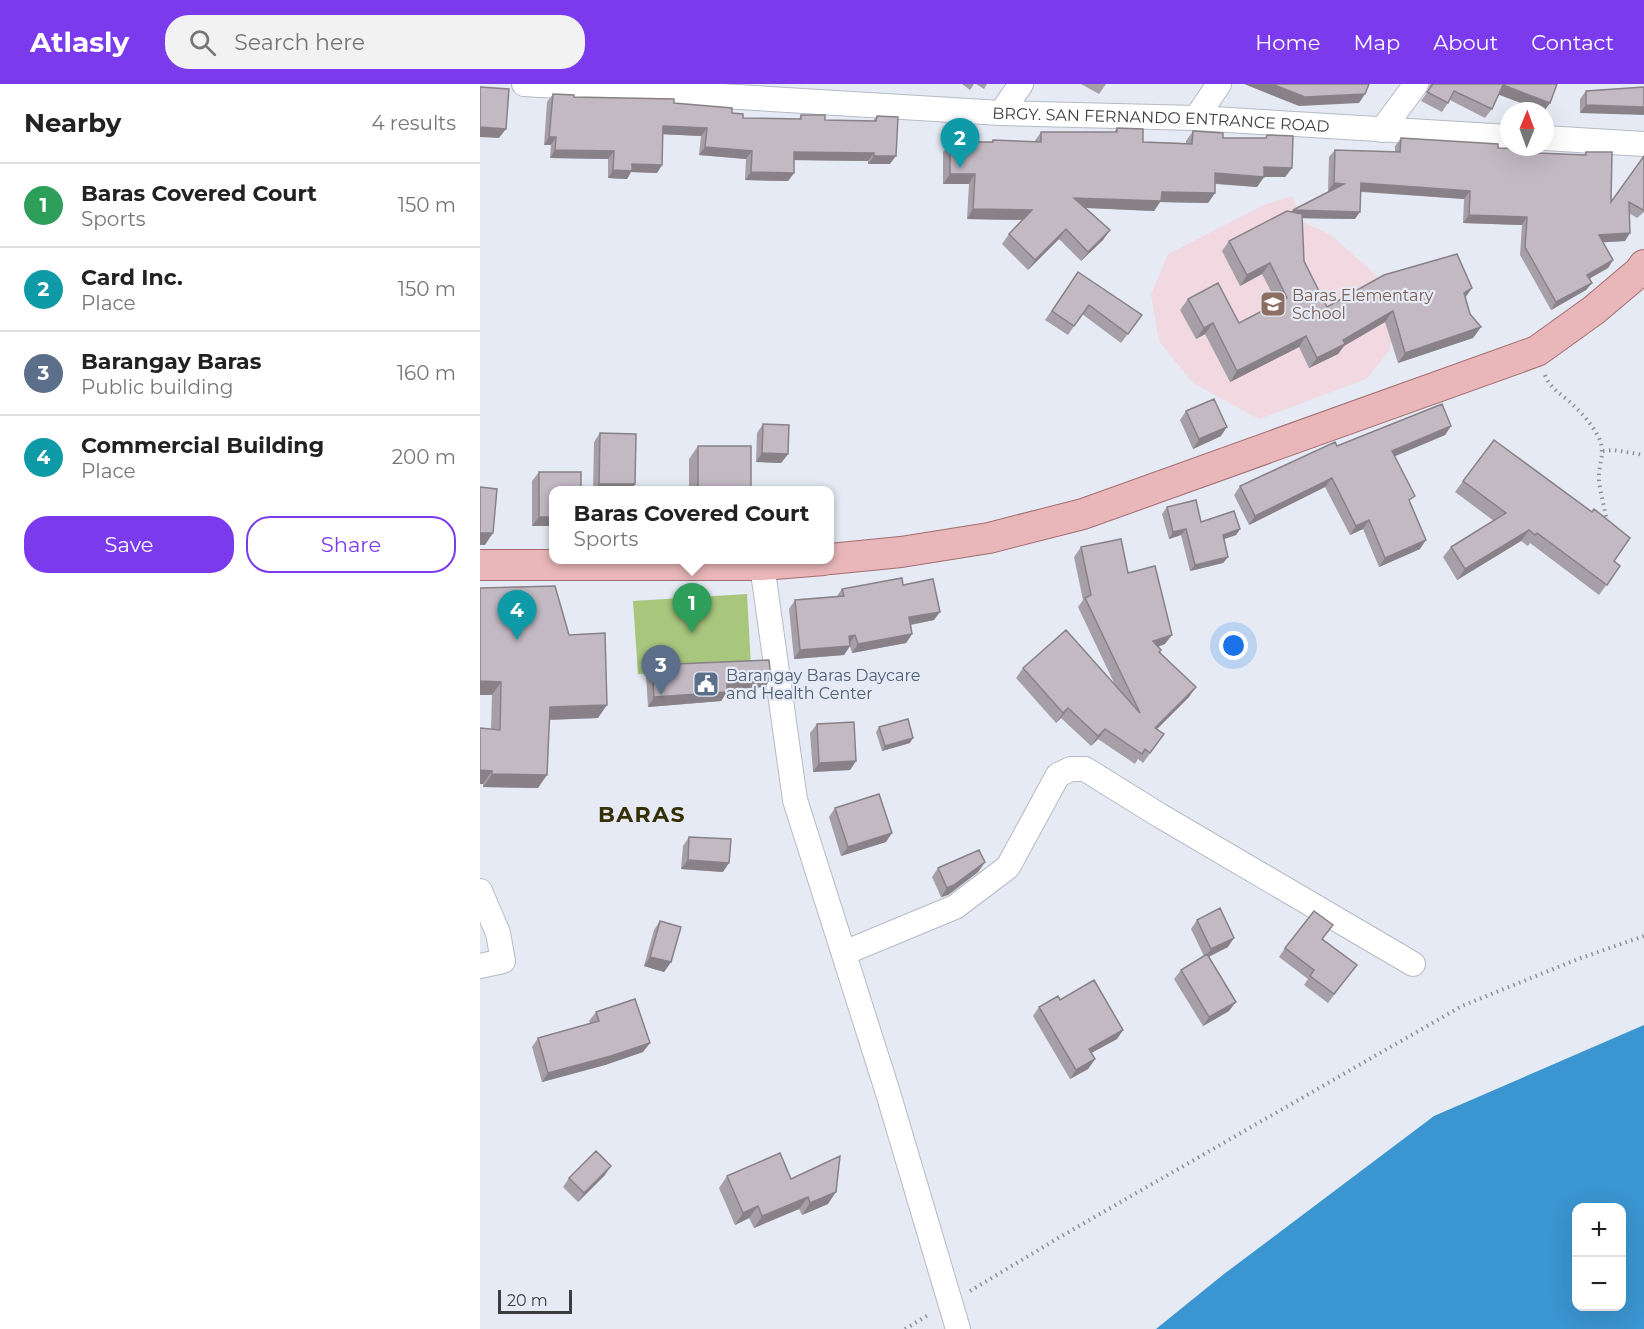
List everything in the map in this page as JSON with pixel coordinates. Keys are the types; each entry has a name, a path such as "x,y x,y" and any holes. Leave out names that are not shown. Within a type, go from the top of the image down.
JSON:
{"main road":[{"path":"834,559 902,552 989,538 1083,513 1537,351 1594,310 1639,272 1644,265"},
{"path":"480,565 762,566 783,564"}],"street":[{"name":"BRGY. SAN FERNANDO ENTRANCE ROAD","path":"524,84 823,93 1001,113 1196,118 1500,137"},
{"path":"1001,113 1021,84"},
{"path":"1196,118 1219,84"},
{"path":"1382,130 1416,84"},
{"path":"1554,139 1644,144"},
{"path":"762,566 795,800 888,1093 958,1329"},
{"path":"844,953 955,906 1008,867 1058,775 1071,769 1085,769 1413,964"},
{"path":"480,891 498,933 503,961 480,966"}],"path":[{"path":"1537,351 1547,381 1587,420 1599,438 1603,451 1599,480 1606,517"},
{"path":"1603,451 1614,450 1644,455"},
{"path":"905,1329 1065,1234 1462,1006 1578,959 1644,936"}],"shaded area":[{"name":"Baras Elementary School","path":"1292,196 1303,222 1331,235 1376,275 1398,313 1389,351 1366,379 1259,419 1193,383 1159,341 1151,295 1168,254 1264,205"}],"green space":[{"path":"747,594 751,667 638,674 633,601"}],"water":[{"path":"1644,1025 1644,1329 1156,1329 1224,1274 1434,1116"}],"building":[{"path":"1272,84 1369,84 1365,94 1305,97"},
{"path":"1433,84 1557,84 1550,102 1503,85 1492,109 1454,91 1448,103 1427,92"},
{"path":"480,87 509,89 506,129 480,127"},
{"path":"1644,87 1644,107 1586,105 1586,91"},
{"path":"553,94 574,95 574,97 674,99 674,103 732,108 732,113 743,114 743,118 801,119 801,115 825,115 825,120 876,121 877,116 898,117 896,156 874,156 874,153 794,152 794,173 751,172 752,151 705,147 707,128 663,126 662,165 632,164 632,171 613,170 614,151 555,150 556,137 549,137"},
{"path":"1117,128 1143,129 1143,142 1192,144 1193,131 1223,133 1223,138 1293,136 1292,168 1264,167 1264,177 1215,173 1215,193 1162,192 1161,201 1074,198 1110,230 1088,252 1066,229 1035,260 1009,234 1032,210 973,209 975,174 950,174 950,142 993,142 993,140 1041,142 1041,132 1117,132"},
{"path":"1401,138 1498,144 1500,156 1586,155 1586,152 1612,152 1611,202 1644,156 1644,209 1629,202 1630,233 1599,235 1613,260 1587,275 1592,283 1556,302 1525,247 1527,217 1469,215 1470,191 1361,183 1360,212 1293,210 1344,184 1334,183 1335,150 1400,152"},
{"path":"1287,211 1302,214 1304,261 1327,307 1384,275 1457,254 1472,288 1464,293 1470,314 1481,327 1405,353 1393,311 1343,340 1345,344 1317,358 1306,336 1237,371 1213,323 1204,328 1188,299 1218,283 1239,323 1287,298 1270,263 1247,275 1229,241"},
{"path":"1078,272 1142,315 1128,334 1089,305 1074,326 1052,311"},
{"path":"1214,399 1227,427 1199,439 1186,411"},
{"path":"1442,404 1451,426 1392,451 1415,496 1409,500 1426,540 1385,558 1369,520 1356,526 1332,478 1255,516 1240,486 1335,442 1337,446"},
{"path":"763,424 789,425 788,454 762,453"},
{"path":"600,433 636,434 635,484 599,484"},
{"path":"1494,440 1592,512 1594,509 1630,538 1614,561 1620,566 1607,585 1537,533 1535,535 1529,530 1465,569 1451,547 1506,513 1463,481"},
{"path":"698,446 751,446 751,486 698,486"},
{"path":"539,472 581,472 581,486 549,486 549,517 539,517"},
{"path":"480,487 497,489 493,533 480,533"},
{"path":"1196,500 1201,522 1234,511 1240,529 1223,535 1228,557 1195,565 1186,529 1173,532 1167,507"},
{"path":"1121,539 1128,573 1155,566 1172,635 1153,641 1161,650 1159,652 1196,687 1155,728 1164,734 1150,753 1145,749 1142,754 1105,729 1098,736 1068,708 1063,713 1023,668 1066,630 1140,713 1085,598 1091,595 1081,547"},
{"path":"902,578 903,585 933,579 940,612 909,617 912,634 858,644 855,635 849,636 850,646 800,650 795,600 844,596 842,589"},
{"path":"555,586 569,635 605,633 607,705 550,707 547,775 492,774 492,771 480,770 480,728 500,730 501,682 480,681 480,588"},
{"path":"769,660 771,678 727,681 727,692 654,697 652,665"},
{"path":"908,719 913,738 885,746 879,727"},
{"path":"854,722 856,761 819,763 817,724"},
{"path":"879,794 892,833 848,847 835,808"},
{"path":"689,837 731,839 729,863 688,860"},
{"path":"979,850 985,862 947,888 938,868"},
{"path":"1220,908 1234,938 1211,949 1197,920"},
{"path":"1314,911 1333,925 1322,939 1357,965 1334,994 1310,976 1314,970 1285,948"},
{"path":"660,921 681,927 671,962 650,957"},
{"path":"1207,954 1236,1002 1209,1017 1181,970"},
{"path":"1094,980 1123,1030 1089,1049 1095,1059 1076,1070 1039,1007 1058,996 1060,1000"},
{"path":"635,999 650,1043 548,1073 538,1038 599,1021 596,1012"},
{"path":"596,1151 611,1166 584,1193 569,1178"},
{"path":"780,1153 791,1179 840,1156 836,1192 810,1203 808,1197 762,1216 758,1206 743,1213 727,1176"}],"place":[{"name":"Card Inc.","path":"960,168"},
{"name":"Baras Elementary School","path":"1273,304"},
{"name":"Baras Covered Court","path":"692,633"},
{"name":"Commercial Building","path":"517,640"},
{"name":"Barangay Baras Daycare and Health Center","path":"706,684"},
{"name":"Barangay Baras","path":"661,695"}],"district":[{"name":"BARAS","path":"642,814"}]}
